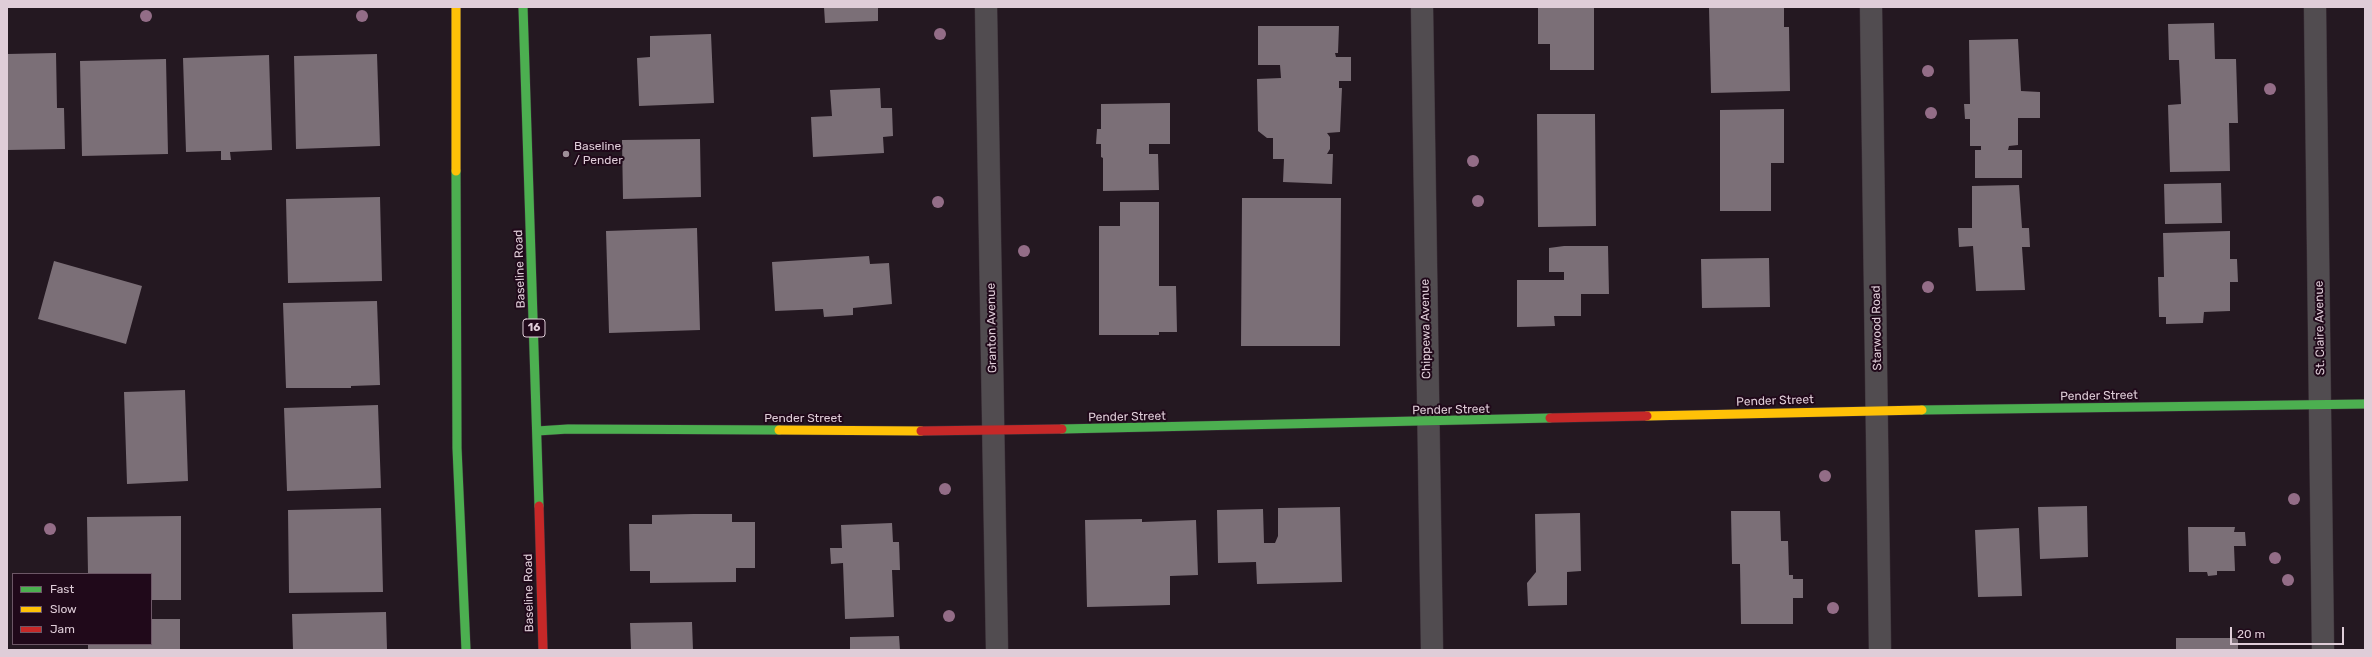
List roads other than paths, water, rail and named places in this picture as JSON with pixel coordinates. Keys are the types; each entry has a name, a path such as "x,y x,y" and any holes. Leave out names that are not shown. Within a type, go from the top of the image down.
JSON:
{"street":[{"path":"456,7 457,448 466,650"},
{"name":"Baseline Road","path":"523,7 538,431 543,650"},
{"name":"Granton Avenue","path":"986,7 997,650"},
{"name":"Chippewa Avenue","path":"1422,7 1427,423 1432,650"},
{"name":"Starwood Road","path":"1871,7 1878,411 1880,650"},
{"name":"St. Claire Avenue","path":"2315,7 2324,650"},
{"name":"Pender Street","path":"538,431 568,429 994,431 1427,423 1878,411 2365,404"}],"place":[{"name":"Baseline / Pender","path":"566,154"}]}
